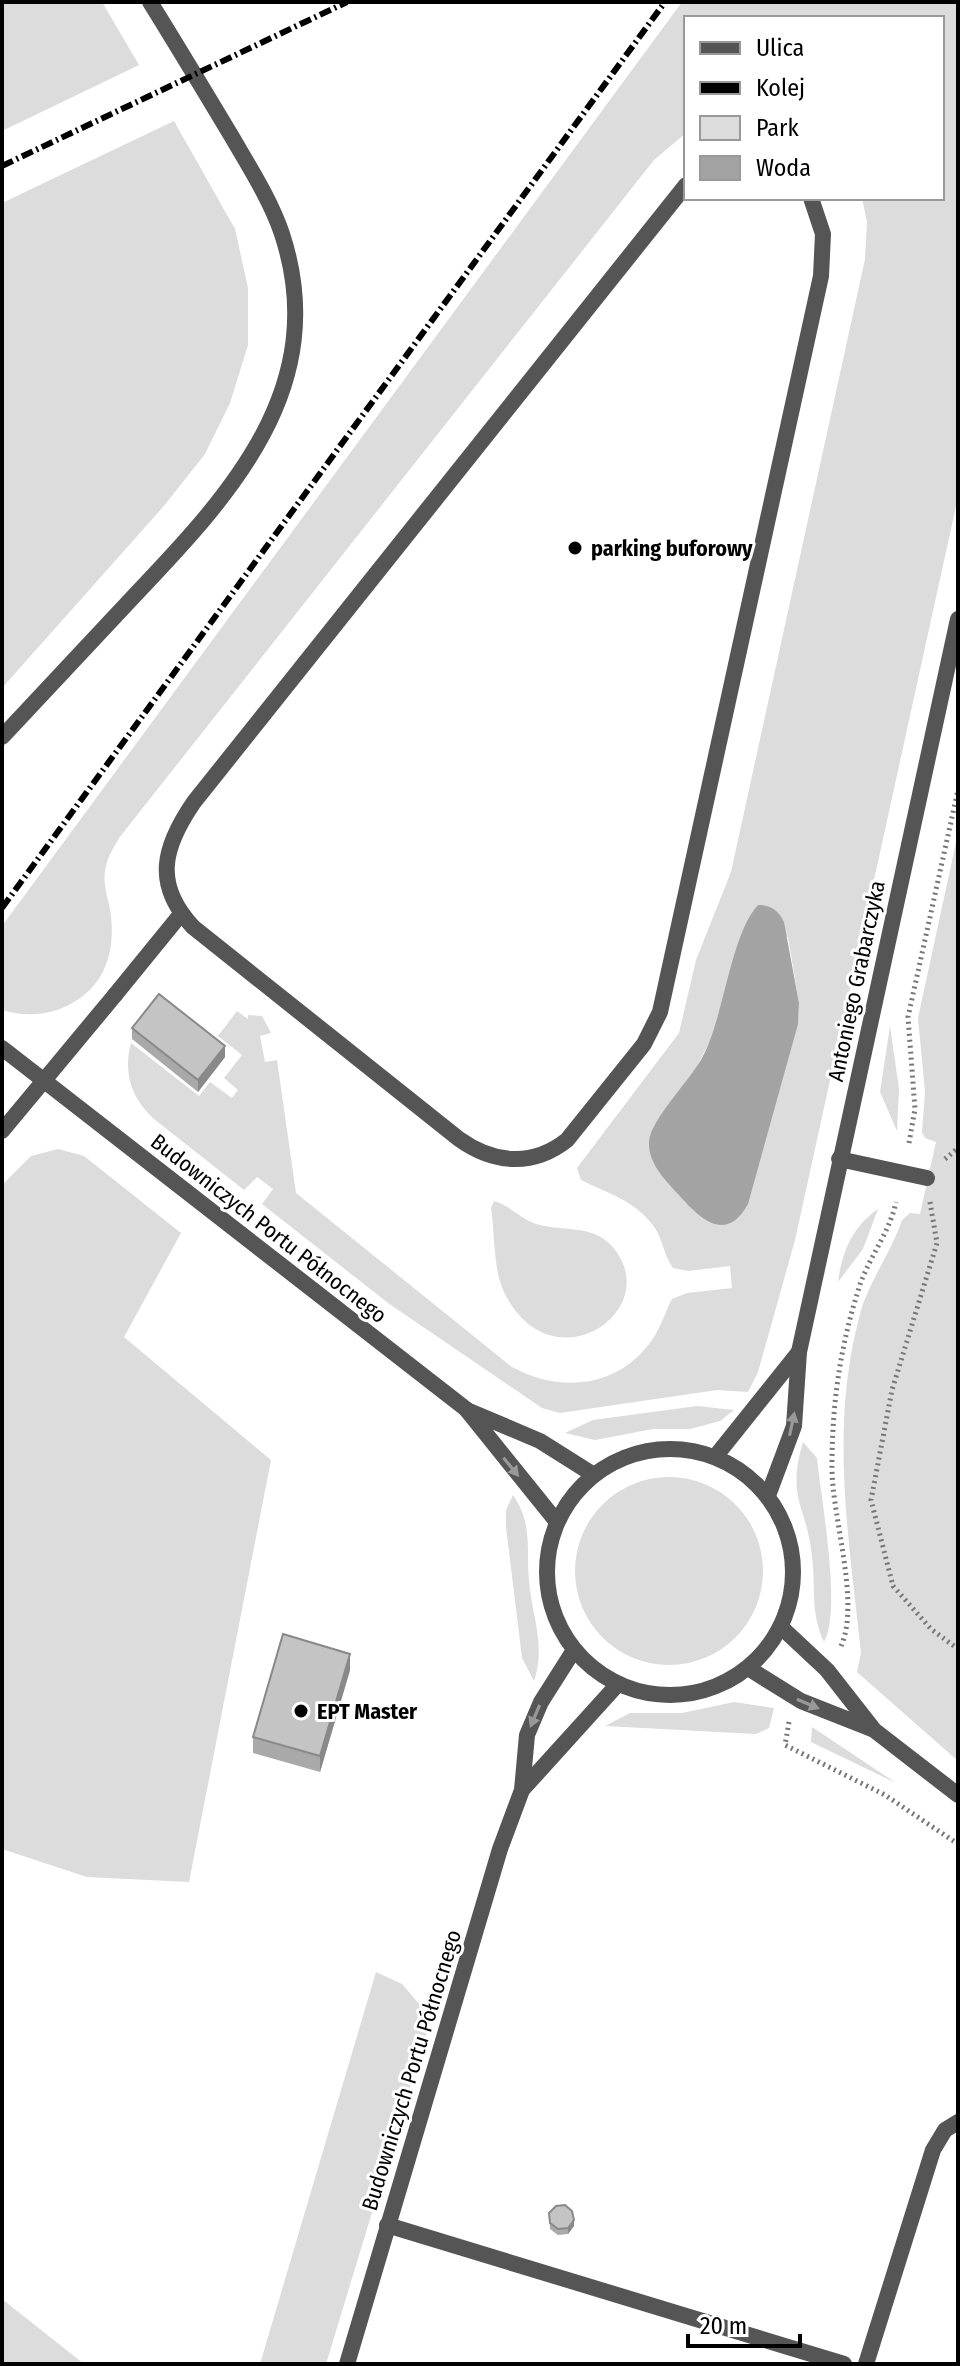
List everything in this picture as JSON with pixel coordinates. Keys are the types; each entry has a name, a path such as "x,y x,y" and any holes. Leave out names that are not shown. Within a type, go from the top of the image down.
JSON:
{"street":[{"path":"2,737 204,522 240,477 269,424 296,326 293,279 282,233 251,170 150,2"},
{"path":"684,188 181,821 169,847 166,872 169,889 181,914 254,977 472,1148 502,1159 529,1158 555,1149 579,1127 644,1044 660,1012 821,276 823,234 812,200"},
{"name":"Antoniego Grabarczyka","path":"769,1493 794,1426 799,1352 958,619"},
{"path":"2,1131 181,914"},
{"name":"Budowniczych Portu Północnego","path":"2,1048 466,1409 557,1522"},
{"path":"839,1159 927,1178"},
{"name":"Antoniego Grabarczyka","path":"715,1457 799,1352"},
{"name":"Budowniczych Portu Północnego","path":"466,1409 540,1441 594,1475"},
{"path":"655,1449 688,1450 715,1457 739,1470 769,1493 788,1537 793,1567 791,1598 781,1627 748,1668 718,1686 685,1695 650,1694 618,1684 594,1669 574,1650 556,1620 547,1587 548,1552 557,1522 574,1495 594,1475 622,1458 655,1449"},
{"path":"781,1627 827,1670 874,1730 958,1795"},
{"name":"Budowniczych Portu Północnego","path":"347,2364 500,1849 522,1790 527,1735 541,1702 574,1650"},
{"path":"748,1668 801,1701 874,1730"},
{"name":"Budowniczych Portu Północnego","path":"522,1790 618,1684"},
{"path":"866,2364 933,2150 945,2130 958,2122"},
{"path":"387,2225 844,2364"}],"path":[{"path":"909,1143 915,1109 908,1017 958,790"},
{"path":"927,1178 937,1243 892,1390 871,1500 893,1586 931,1629 958,1649"},
{"path":"836,1658 845,1637 848,1613 832,1467 836,1378 858,1287 891,1227 896,1202"},
{"path":"791,1714 785,1745 885,1795 958,1844"}],"green space":[{"path":"2,2 102,2 139,65 2,131"},
{"path":"682,2 958,2 958,497 795,1240 758,1372 748,1392 717,1390 560,1413 542,1408 388,1303 262,1204 273,1189 257,1177 244,1190 154,1119 131,1084 129,1054 131,1043 199,1096 210,1082 232,1098 238,1090 224,1078 242,1055 218,1036 237,1011 248,1019 248,1015 262,1016 271,1033 260,1036 265,1062 277,1060 296,1193 512,1367 530,1375 567,1383 603,1378 635,1359 649,1344 672,1299 687,1293 732,1288 730,1266 688,1271 673,1268 658,1233 647,1218 621,1199 581,1180 577,1168 679,1033 696,960 731,872 865,259 867,222 862,200 944,200 944,16 684,16 684,135 654,160 119,838 105,872 112,923 110,949 102,974 95,984 74,1002 48,1013 21,1014 2,1010 2,926","holes":["746,924 788,937 799,1003 798,1024 653,1128 693,1074 711,1039"]},
{"path":"174,121 235,229 248,288 248,345 230,403 205,454 163,507 2,688 2,203"},
{"path":"958,833 958,1761 857,1672 861,1653 847,1526 844,1441 845,1399 860,1314 902,1220 910,1213 920,1214 936,1142 925,1138 922,1132 925,1092 918,1018"},
{"path":"890,1026 899,1089 897,1131 880,1092"},
{"path":"58,1149 84,1156 181,1233 124,1337 271,1460 189,1882 87,1877 2,1849 2,1185 31,1156"},
{"path":"494,1201 536,1224 585,1231 611,1245 625,1269 625,1293 615,1314 597,1329 574,1337 549,1335 524,1321 500,1283 491,1208"},
{"path":"878,1209 863,1249 838,1282 850,1241 861,1224"},
{"path":"697,1406 734,1410 720,1421 690,1429 653,1429 595,1440 565,1433 593,1420"},
{"path":"803,1442 817,1458 829,1553 831,1606 824,1642 815,1610 809,1540 797,1490 798,1461"},
{"path":"669,1477 705,1484 736,1504 756,1535 763,1571 756,1607 736,1638 705,1658 669,1665 633,1658 602,1638 582,1607 575,1571 582,1535 602,1504 633,1484"},
{"path":"513,1495 526,1526 529,1581 539,1655 534,1681 522,1658 506,1527 506,1510"},
{"path":"734,1702 774,1708 769,1728 756,1734 605,1726 630,1713 682,1713"},
{"path":"812,1727 896,1783 811,1742"},
{"path":"376,1972 402,1984 431,2018 326,2364 260,2364"},
{"path":"2,2299 84,2364 2,2364"}],"water":[{"path":"758,905 774,909 784,922 799,1003 798,1024 748,1204 740,1216 722,1225 704,1219 695,1212 668,1183 654,1164 649,1142 656,1122 704,1054 741,935"}],"building":[{"path":"159,994 225,1046 198,1080 132,1028"},
{"name":"EPT Master","path":"283,1634 350,1654 320,1756 253,1737"},
{"path":"565,2205 572,2211 574,2220 568,2228 558,2229 550,2223 549,2213 556,2206"}],"railway":[{"path":"2,166 347,2"},
{"path":"2,908 665,2"}],"place":[{"name":"parking buforowy","path":"575,548"},
{"name":"EPT Master","path":"301,1711"}]}
